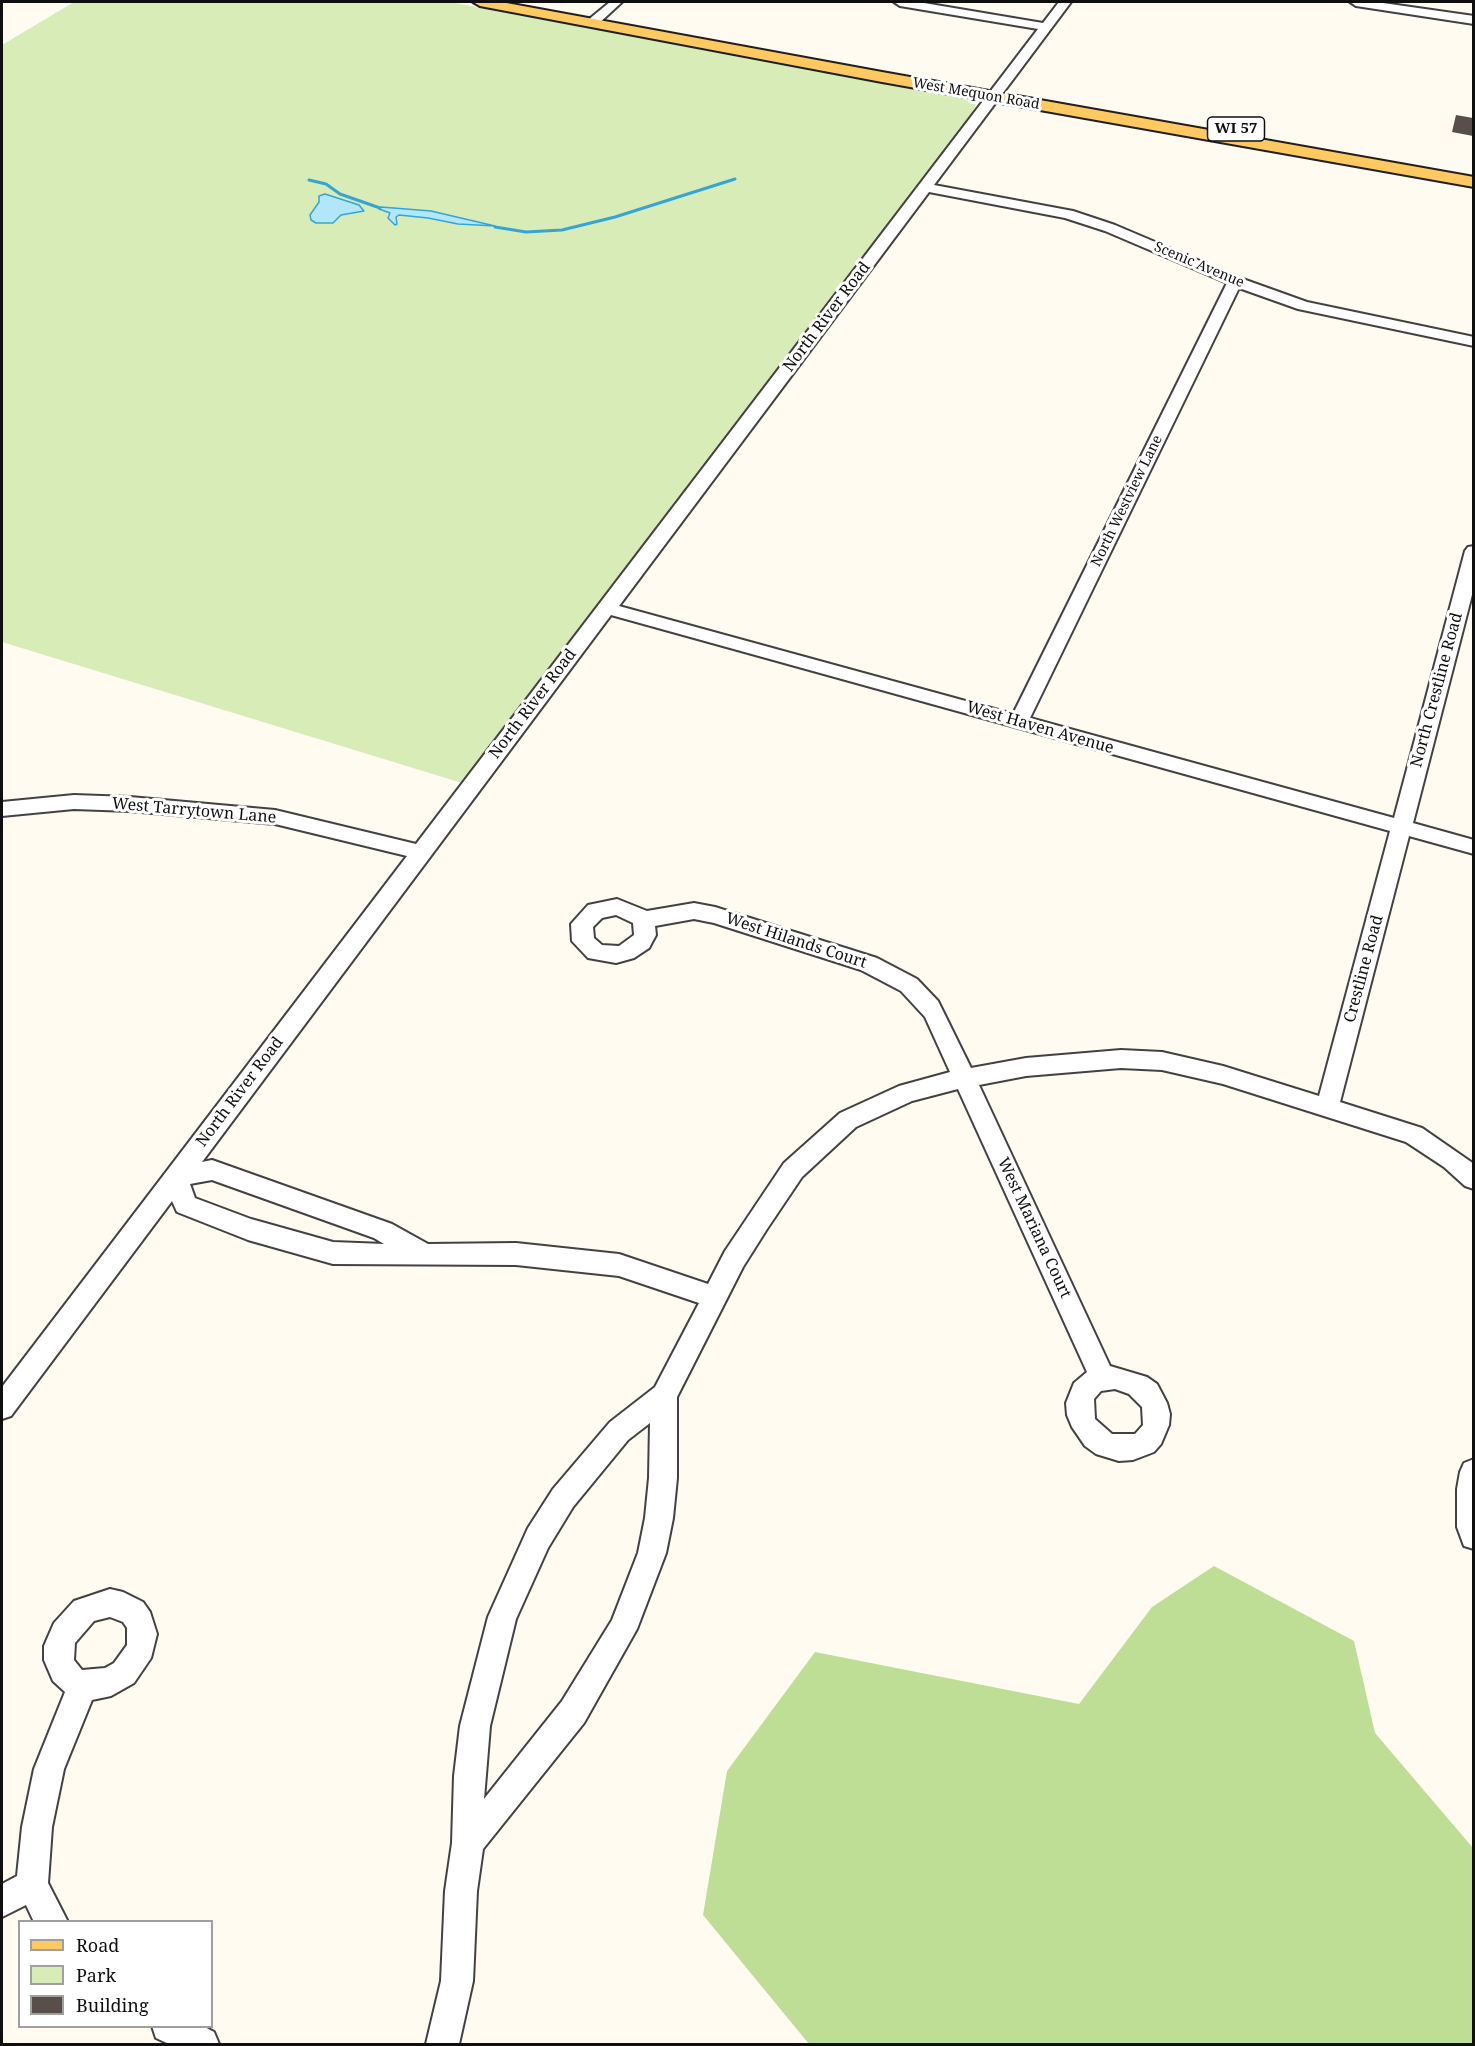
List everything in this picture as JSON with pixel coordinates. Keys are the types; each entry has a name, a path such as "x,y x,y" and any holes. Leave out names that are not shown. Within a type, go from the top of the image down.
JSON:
{"main road":[{"name":"West Mequon Road","path":"480,2 789,51 995,91 1121,108 1473,170"},
{"name":"West Mequon Road","path":"535,2 597,19 882,77 931,80 979,88 1473,182"}],"street":[{"path":"597,19 616,2"},
{"path":"900,2 1045,27"},
{"name":"North River Road","path":"2,1407 420,852 926,187 995,91 1065,2"},
{"path":"1356,2 1473,20"},
{"name":"Scenic Avenue","path":"926,187 1068,214 1110,228 1234,281 1303,306 1473,342"},
{"name":"North Westview Lane","path":"1019,722 1234,281"},
{"name":"North Crestline Road","path":"1400,829 1473,551"},
{"name":"West Haven Avenue","path":"606,608 1400,829 1473,847"},
{"name":"West Tarrytown Lane","path":"2,809 74,802 187,808 275,816 420,852"},
{"name":"Crestline Road","path":"1327,1109 1400,829"},
{"name":"West Hilands Court","path":"643,920 694,911 715,915 869,964 909,985 930,1007 964,1078"},
{"path":"442,2044 457,1981 461,1891 468,1843 469,1776 475,1726 502,1617 538,1538 563,1498 619,1431 664,1396 734,1259 793,1170 848,1120 907,1093 964,1078 1026,1067 1121,1059 1162,1061 1223,1075 1413,1135 1452,1160 1473,1179"},
{"name":"West Mariana Court","path":"964,1078 1103,1378"},
{"path":"424,1254 383,1231 212,1170 175,1177 186,1205 248,1229 333,1253 377,1255 516,1254 619,1265 715,1297"},
{"path":"468,1843 573,1712 623,1629 652,1553 659,1518 663,1478 664,1396"},
{"path":"1473,1472 1471,1489 1473,1536"},
{"path":"51,1920 32,1885 37,1827 49,1769 83,1685"},
{"path":"2,1901 32,1885"},
{"path":"172,2028 202,2044"}],"green space":[{"path":"74,2 450,2 958,97 976,104 947,149 462,783 2,642 2,45"},
{"path":"1214,1566 1354,1641 1375,1733 1473,1848 1473,2044 809,2044 703,1915 727,1771 815,1652 1079,1704 1152,1607"}],"water":[{"path":"325,194 359,205 364,211 341,215 333,223 316,223 311,220 310,215 319,202 319,196"},
{"path":"381,207 431,211 495,226 458,224 399,215 396,217 397,224 395,225 388,218 390,213 379,209"}],"building":[{"path":"1456,115 1473,118 1473,136 1452,132"}],"waterway":[{"path":"495,227 526,232 562,230 615,217 735,179"},
{"path":"309,180 326,184 340,194 380,208"}]}
